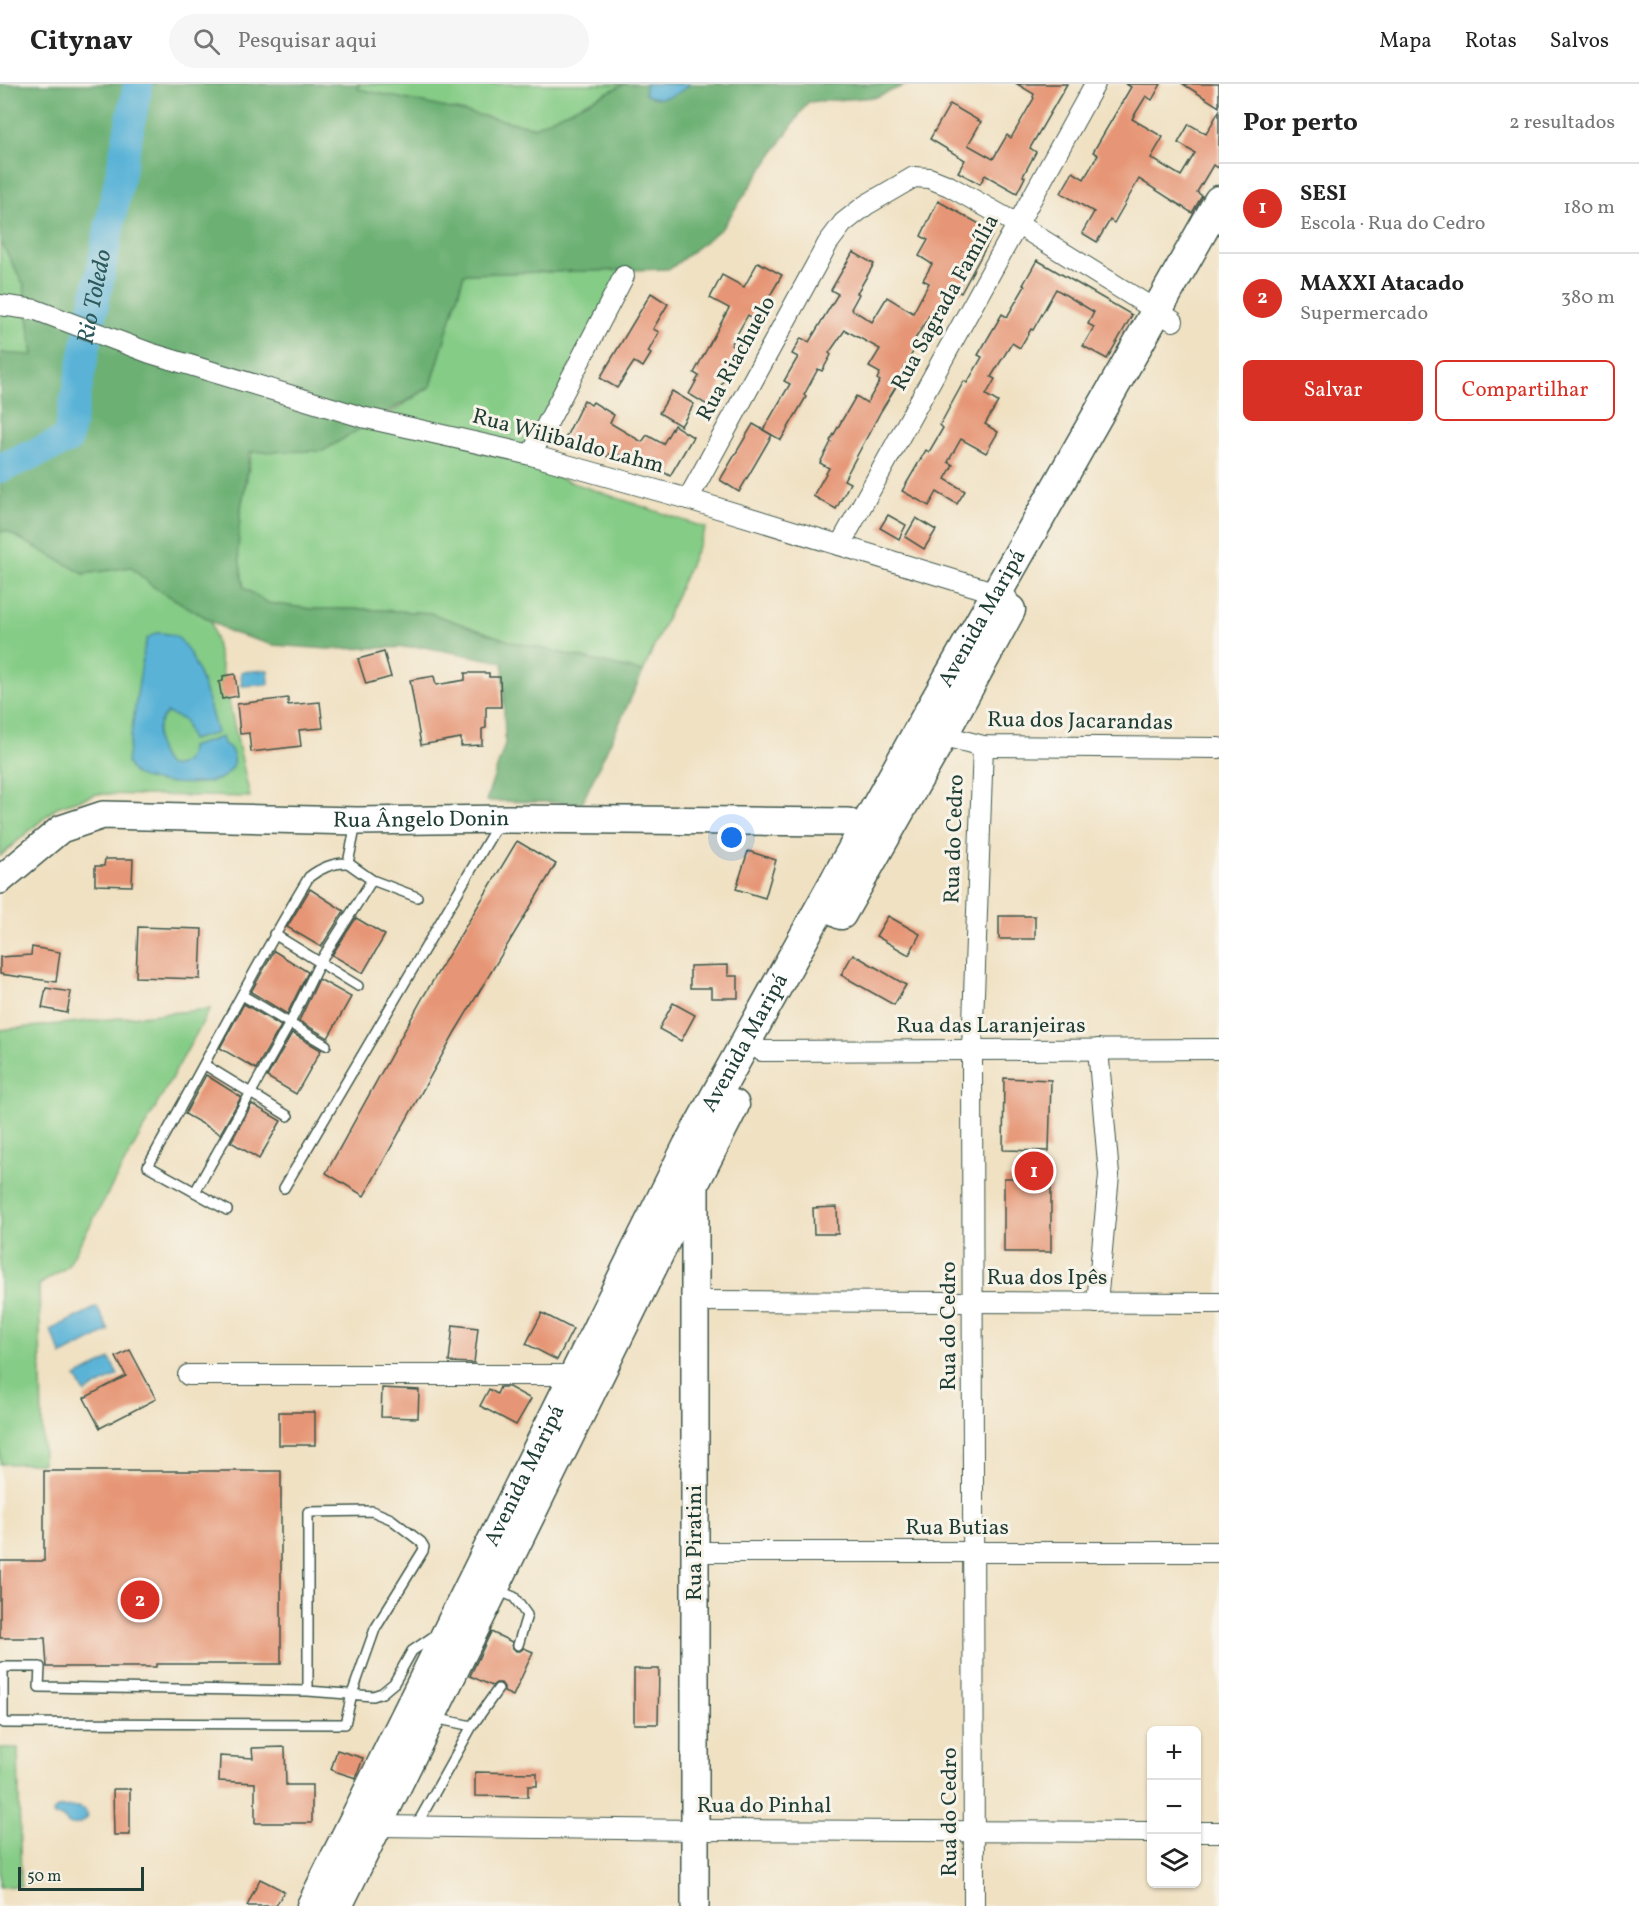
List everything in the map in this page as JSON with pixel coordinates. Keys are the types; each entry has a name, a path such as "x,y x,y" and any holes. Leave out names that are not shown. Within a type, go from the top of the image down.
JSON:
{"main road":[{"name":"Avenida Maripá","path":"337,1906 368,1819 686,1174 754,1046 1165,316 1219,201"},
{"name":"Avenida Maripá","path":"1165,316 1219,240"},
{"name":"Avenida Maripá","path":"421,1710 450,1627 484,1582 574,1375 665,1217"},
{"name":"Avenida Maripá","path":"312,1906 368,1819"}],"street":[{"name":"Rua Sagrada Família","path":"840,545 1095,84"},
{"name":"Rua Riachuelo","path":"688,499 828,243 843,223 866,205 914,177 929,178 949,186 1017,224"},
{"path":"1017,224 1165,316"},
{"path":"531,455 624,276"},
{"name":"Rua Wilibaldo Lahm","path":"0,305 36,309 150,353 362,417 531,455 688,499 1006,597"},
{"name":"Rua dos Jacarandas","path":"933,729 983,746 1219,748"},
{"name":"Rua do Cedro","path":"974,1906 972,1050 983,746"},
{"name":"Rua Ângelo Donin","path":"0,880 61,829 103,816 357,821 848,822 872,837"},
{"name":"Rua das Laranjeiras","path":"754,1046 972,1050 1219,1049"},
{"path":"1097,1303 1109,1175 1098,1049"},
{"name":"Rua Piratini","path":"686,1174 695,1301 695,1906"},
{"name":"Rua dos Ipês","path":"695,1301 1219,1303"},
{"path":"188,1375 574,1375"},
{"name":"Rua Butias","path":"695,1552 1219,1552"},
{"name":"Rua do Pinhal","path":"368,1819 416,1826 1147,1832"},
{"path":"1201,1832 1219,1832"}],"lane":[{"path":"284,1188 500,820"},
{"path":"348,862 357,821"},
{"path":"227,1210 148,1166 205,1065 274,934 309,877 340,862 348,862 372,880 417,897"},
{"path":"195,1192 252,1093 320,962 372,880"},
{"path":"274,934 358,986"},
{"path":"242,995 326,1045"},
{"path":"205,1065 288,1116"},
{"path":"308,1691 308,1512 372,1511 390,1519 421,1542 424,1547 375,1629 352,1694 345,1724 3,1723 3,1667 40,1667 39,1687 308,1691 352,1694 373,1696 382,1694 394,1683 412,1651 450,1627"},
{"path":"484,1582 514,1597 527,1615 518,1645"},
{"path":"416,1826 472,1726 498,1689"},
{"path":"421,1710 472,1726"}],"green space":[{"path":"0,84 359,84 358,89 534,127 625,84 908,84 876,97 808,102 722,228 670,269 464,274 431,386 323,451 250,452 240,514 238,552 244,588 268,603 311,609 430,613 509,641 643,672 582,803 486,801 505,744 503,662 424,647 329,649 273,645 230,632 152,586 131,567 84,574 6,531 0,532 0,353 33,355 24,285 0,240"},
{"path":"359,84 625,84 534,127 358,89"},
{"path":"0,240 24,285 33,356 0,353"},
{"path":"632,270 532,469 706,528 643,672 509,641 430,613 311,609 268,603 244,588 238,552 240,514 259,416 367,429 431,386 464,274"},
{"path":"6,530 84,574 131,567 152,586 211,620 250,797 97,794 57,807 0,856 0,532"},
{"path":"210,1009 67,1267 39,1285 43,1463 0,1464 0,1030"},
{"path":"0,1748 18,1748 21,1886 0,1887"}],"water":[{"path":"645,84 690,84 674,94 657,98 645,94"},
{"path":"156,633 173,635 185,646 197,668 217,733 191,740 184,720 167,713 157,732 160,753 168,766 181,765 190,752 190,747 222,737 224,744 233,754 233,767 223,777 192,783 153,781 133,773 129,767 127,762 144,649 147,639"},
{"path":"268,670 269,684 242,686 241,672"},
{"path":"97,1307 109,1331 62,1355 50,1330"},
{"path":"110,1359 118,1375 85,1393 76,1377"},
{"path":"79,1807 85,1810 87,1818 78,1824 70,1825 62,1817 54,1816 53,1813 57,1808"}],"building":[{"path":"1017,84 1067,84 1030,148 1036,152 1017,193 985,175 980,184 958,172 965,160 930,139 950,104 981,122 968,145 993,159 1007,135 1011,138 1034,98 1034,94"},
{"path":"1126,84 1161,84 1152,100 1146,96 1132,119 1163,137 1151,158 1181,176 1195,153 1178,143 1189,124 1206,134 1219,111 1219,168 1213,165 1197,192 1202,196 1192,213 1139,179 1114,223 1110,220 1097,242 1082,233 1094,212 1061,193 1073,172 1084,179 1098,155 1093,152 1131,87"},
{"path":"1183,84 1219,84 1219,107"},
{"path":"938,201 994,232 961,293 952,288 936,319 929,316 912,344 916,346 900,376 902,377 844,480 850,483 836,509 813,496 829,468 820,463 856,396 867,403 880,381 877,379 880,373 869,367 880,349 845,330 829,353 831,355 822,371 818,369 804,395 806,397 781,440 763,430 790,384 784,381 798,357 792,354 801,338 809,342 838,294 831,290 853,252 874,264 857,293 859,294 851,309 872,322 887,297 913,313 929,283 923,280 932,264 919,256 928,240 921,236"},
{"path":"1037,260 1132,315 1107,359 1083,346 1094,327 1088,324 1094,312 1056,289 1020,348 1012,343 991,377 995,379 986,395 998,402 985,424 998,432 986,453 961,439 948,462 953,465 945,479 965,491 957,504 937,492 929,506 902,491 926,450 929,452 943,428 940,425 964,381 967,383 982,357 978,355 1002,314 1007,317"},
{"path":"758,262 782,275 756,320 748,315 731,345 736,348 733,355 737,357 709,406 689,394 699,376 694,373 729,308 710,298 722,275 744,287"},
{"path":"651,293 668,304 653,329 659,332 648,352 651,354 643,367 634,362 617,388 600,378"},
{"path":"672,391 694,404 681,426 659,413"},
{"path":"584,400 591,405 593,402 614,415 610,423 642,442 647,435 663,444 674,425 693,437 670,476 634,454 629,461 612,450 608,457 601,453 599,456 565,439"},
{"path":"753,424 772,435 739,492 720,480"},
{"path":"888,515 906,525 899,539 880,528"},
{"path":"916,518 936,530 924,549 905,537"},
{"path":"384,652 391,677 366,684 358,659"},
{"path":"465,673 489,673 489,677 500,677 501,707 486,707 486,728 482,729 482,745 461,746 461,738 421,745 410,680 434,676 436,685 465,680"},
{"path":"235,674 238,696 222,699 219,682 223,681 223,676"},
{"path":"288,698 288,705 320,702 323,728 299,730 301,746 251,752 249,733 240,734 237,704"},
{"path":"517,841 556,864 455,1032 364,1196 326,1173 423,997"},
{"path":"748,851 776,860 765,898 736,889"},
{"path":"105,859 133,859 132,886 95,885 95,866 104,866"},
{"path":"310,889 344,911 321,947 287,927"},
{"path":"888,916 920,934 909,955 876,936"},
{"path":"999,916 1035,916 1035,939 999,939"},
{"path":"356,918 385,935 363,973 332,955"},
{"path":"138,927 202,929 200,979 136,977"},
{"path":"32,947 60,952 56,982 0,974 0,957 31,955"},
{"path":"274,951 308,972 287,1014 251,992"},
{"path":"853,954 906,985 894,1005 841,975"},
{"path":"728,965 728,976 738,976 738,998 711,998 711,988 690,988 690,966"},
{"path":"319,979 351,997 328,1038 299,1021"},
{"path":"46,988 71,992 67,1013 42,1008"},
{"path":"673,1003 695,1015 681,1041 659,1029"},
{"path":"244,1004 281,1026 256,1069 220,1048"},
{"path":"292,1033 321,1050 296,1094 267,1077"},
{"path":"206,1075 241,1097 220,1134 185,1114"},
{"path":"1004,1078 1051,1080 1049,1151 1003,1150"},
{"path":"252,1104 281,1121 259,1159 231,1142"},
{"path":"1004,1178 1051,1178 1051,1252 1004,1252"},
{"path":"837,1207 838,1234 814,1234 813,1208"},
{"path":"542,1313 573,1329 557,1360 526,1344"},
{"path":"453,1325 478,1328 474,1363 449,1362"},
{"path":"130,1350 156,1399 100,1428 84,1398 126,1376 116,1357"},
{"path":"500,1387 509,1387 531,1399 516,1425 480,1406 489,1389 497,1394"},
{"path":"382,1388 419,1390 418,1418 381,1417"},
{"path":"279,1412 315,1412 315,1445 279,1445"},
{"path":"44,1471 281,1471 281,1664 47,1667 45,1638 0,1638 0,1561 44,1561"},
{"path":"491,1632 512,1642 512,1647 516,1651 524,1648 533,1652 513,1696 504,1692 501,1683 492,1686 470,1676"},
{"path":"634,1669 659,1669 658,1724 634,1724"},
{"path":"285,1747 286,1785 312,1785 312,1823 255,1823 255,1783 219,1781 220,1756 253,1758 252,1748"},
{"path":"337,1750 363,1758 356,1778 331,1770"},
{"path":"475,1772 537,1773 537,1786 528,1786 528,1797 475,1796"},
{"path":"113,1789 130,1789 130,1835 114,1835"},
{"path":"260,1879 284,1891 276,1906 247,1906"}],"waterway":[{"name":"Rio Toledo","path":"0,468 67,440 138,84"}],"place":[{"name":"SESI","path":"1034,1171"},
{"name":"MAXXI Atacado","path":"140,1600"}]}
